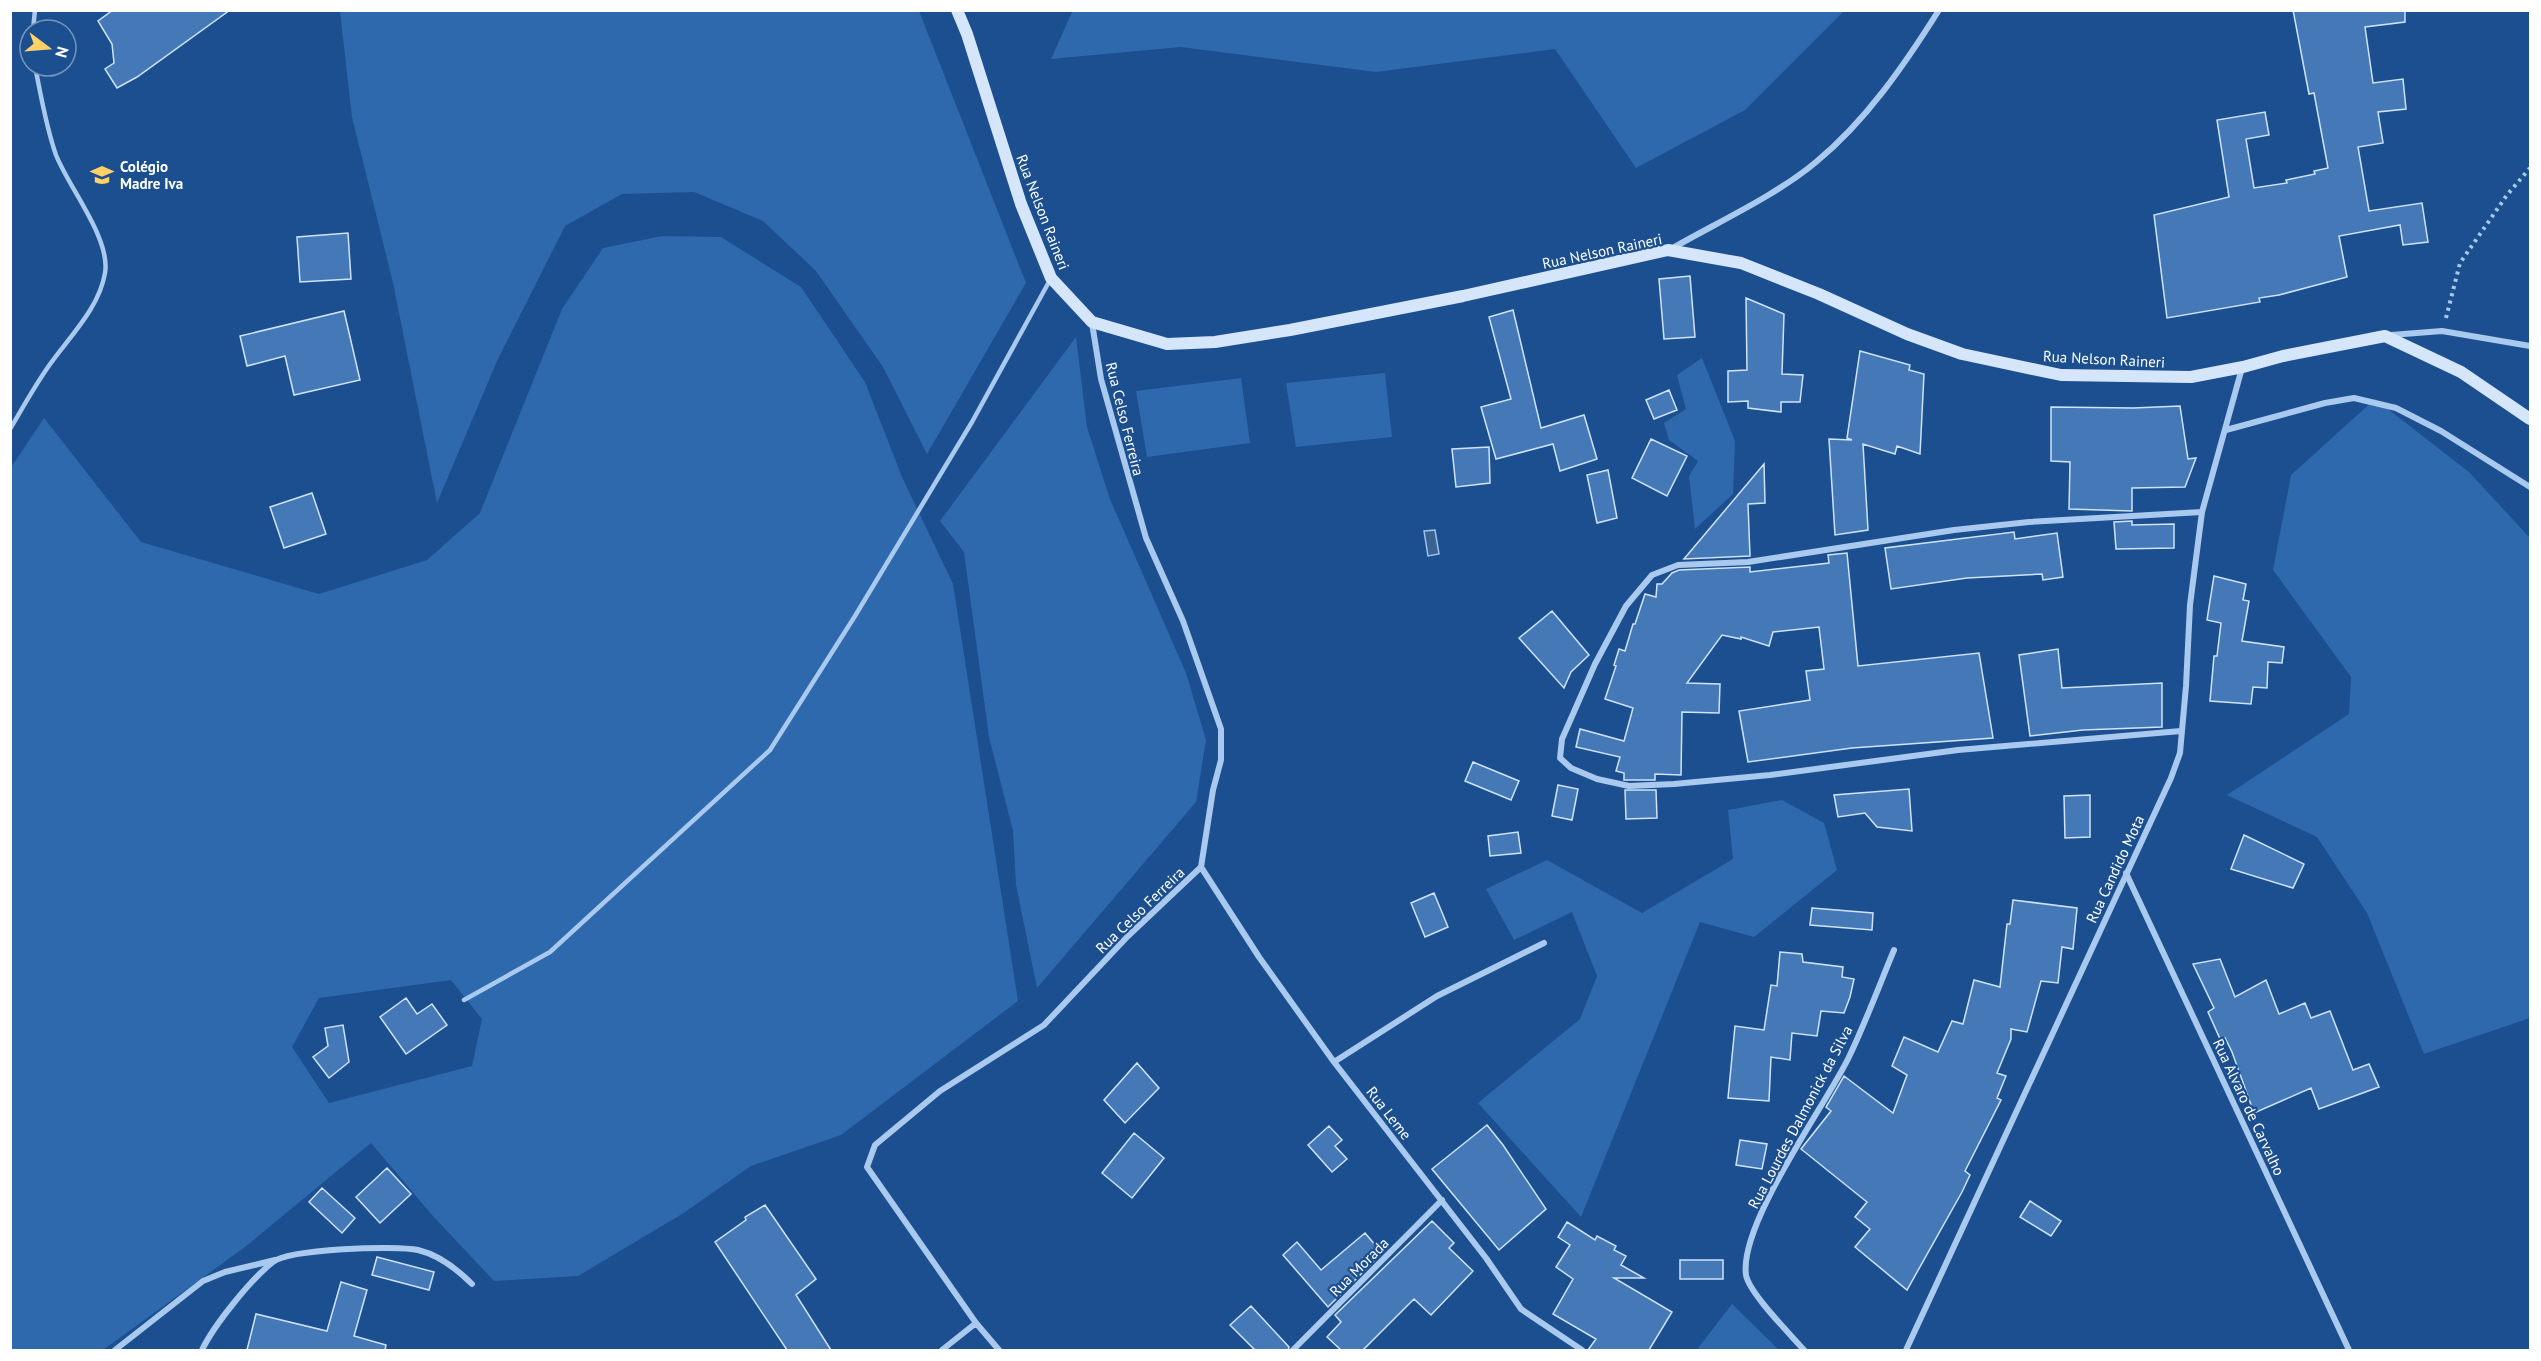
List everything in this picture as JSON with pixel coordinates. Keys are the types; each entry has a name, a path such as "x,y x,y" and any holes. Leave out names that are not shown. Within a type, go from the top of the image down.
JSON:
{"main road":[{"name":"Rua Nelson Raineri","path":"957,10 967,34 1020,204 1051,278 1092,322 1167,344 1215,342 1463,297 1668,250 1741,263 1820,294 1907,334 1962,354 2061,375 2191,377 2385,336"},
{"path":"2385,336 2462,372 2530,418"}],"street":[{"path":"1668,250 1790,181 1815,164 1845,137 1890,81 1940,10"},
{"name":"Rua Celso Ferreira","path":"999,1350 976,1323 867,1167 875,1145 940,1091 1044,1025 1128,936 1201,867 1213,790 1221,760 1221,729 1183,621 1146,538 1101,380 1092,322"},
{"path":"2385,336 2442,331 2530,346"},
{"name":"Rua Candido Mota","path":"1906,1350 2171,778 2180,753 2190,605 2202,512 2242,367"},
{"path":"2226,430 2325,403 2354,398 2396,408 2441,431 2530,487"},
{"path":"2181,731 1958,750 1770,775 1629,786 1597,778 1571,768 1560,758 1562,739 1595,664 1626,606 1652,575 1678,565 1748,562 1965,529 2029,522 2202,512"},
{"name":"Rua Leme","path":"1201,867 1259,957 1334,1062 1486,1258 1521,1309 1582,1350"},
{"name":"Rua Alvaro de Carvalho","path":"2126,873 2349,1350"},
{"path":"1334,1062 1437,996 1544,943"},
{"name":"Rua Lourdes Dalmonick da Silva","path":"1804,1350 1758,1297 1746,1277 1747,1255 1771,1192 1848,1059 1894,950"},
{"name":"Rua Morada","path":"1293,1350 1442,1200"},
{"path":"115,1350 203,1281 225,1272 275,1260 340,1248 418,1250 455,1267 472,1284"},
{"path":"202,1350 208,1337 234,1304 275,1260"},
{"path":"942,1350 976,1323"}],"lane":[{"path":"10,429 45,371 85,316 99,291 106,271 98,233 66,178 51,140 38,78"},
{"path":"464,1000 550,952 770,750 855,616 972,422 1051,278"}],"path":[{"path":"2442,331 2460,263 2507,195 2530,168"}],"shaded area":[{"path":"343,10 919,11 1026,283 927,454 883,367 816,271 763,221 694,192 622,194 565,226 497,361 437,503 393,283 352,117 340,12"},
{"path":"1073,10 1844,11 1745,110 1636,168 1555,49 1376,72 1181,47 1051,59"},
{"path":"662,236 721,237 801,287 865,382 902,477 953,584 1018,1001 841,1135 751,1166 682,1214 578,1276 494,1281 432,1215 371,1143 245,1247 103,1350 11,1350 10,469 44,418 141,542 319,594 427,560 480,513 562,309 603,248","holes":["451,980 482,1019 472,1066 329,1103 292,1047 319,998"]},
{"path":"1076,337 1087,427 1110,499 1186,673 1206,740 1196,802 1037,988 1016,885 1013,831 989,737 964,552 940,521"},
{"path":"1702,358 1735,441 1733,494 1695,529 1689,476 1698,461 1669,440 1664,423 1686,409 1677,375"},
{"path":"1385,373 1392,437 1296,447 1286,383"},
{"path":"1241,378 1250,443 1147,457 1136,391"},
{"path":"2375,399 2469,472 2530,538 2530,1018 2424,1054 2367,913 2317,837 2227,795 2349,714 2351,677 2273,570 2291,475"},
{"path":"1435,530 1439,554 1428,556 1424,531"},
{"path":"1782,800 1824,823 1837,870 1754,937 1700,922 1581,1217 1478,1103 1580,1019 1597,976 1572,912 1514,940 1486,889 1547,860 1642,913 1733,859 1728,810"},
{"path":"1732,1304 1779,1350 1701,1350 1698,1348"}],"building":[{"path":"113,10 230,10 137,77 117,88 105,69 114,63 112,44 98,21"},
{"path":"2293,10 2405,10 2405,22 2365,27 2373,83 2403,79 2406,109 2378,112 2383,143 2358,147 2369,211 2422,203 2428,242 2403,245 2400,225 2339,236 2347,277 2259,298 2260,302 2167,318 2154,215 2229,197 2217,120 2265,112 2269,135 2246,139 2254,188 2287,183 2286,180 2315,174 2314,171 2328,168 2314,93 2309,94"},
{"path":"348,233 351,279 300,282 297,237"},
{"path":"1690,276 1695,337 1664,339 1659,279"},
{"path":"1746,298 1784,314 1782,374 1803,375 1800,402 1781,402 1781,412 1748,408 1748,401 1728,402 1728,371 1747,370"},
{"path":"1513,310 1541,428 1584,415 1597,459 1560,471 1553,444 1496,459 1481,407 1511,399 1489,317"},
{"path":"344,311 360,380 294,395 285,356 247,366 240,336"},
{"path":"1860,351 1910,365 1909,370 1924,374 1920,454 1897,446 1895,454 1863,444 1868,530 1835,535 1829,439 1852,440 1847,438"},
{"path":"1669,390 1677,410 1654,419 1646,400"},
{"path":"2180,406 2188,459 2196,458 2185,487 2132,488 2132,511 2069,509 2070,462 2051,461 2051,407"},
{"path":"1651,439 1687,456 1667,496 1632,478"},
{"path":"1489,447 1490,483 1456,487 1452,449"},
{"path":"1764,464 1765,503 1748,504 1750,556 1684,559"},
{"path":"1608,470 1617,518 1597,523 1587,475"},
{"path":"312,493 326,534 284,548 270,507"},
{"path":"2132,521 2132,525 2174,524 2174,548 2116,549 2114,522"},
{"path":"2014,532 2015,539 2057,533 2063,577 2043,580 2042,574 1967,578 1891,589 1885,548"},
{"path":"1847,553 1858,666 1979,653 1993,738 1852,748 1748,762 1739,711 1810,700 1806,671 1824,669 1819,627 1773,632 1769,646 1741,637 1741,639 1722,635 1687,683 1720,684 1719,713 1682,712 1681,775 1655,774 1655,780 1624,780 1624,773 1616,771 1620,757 1576,747 1580,729 1624,741 1633,708 1605,699 1616,666 1614,665 1619,649 1625,651 1645,594 1656,597 1657,584 1662,584 1672,573 1679,570 1750,567 1750,572 1829,563 1828,555"},
{"path":"2214,576 2246,584 2243,600 2249,601 2242,641 2284,647 2282,663 2268,662 2267,688 2253,687 2251,704 2210,701 2214,656 2217,656 2221,623 2207,620"},
{"path":"1552,611 1589,655 1571,672 1564,688 1519,638"},
{"path":"2058,649 2062,688 2162,683 2162,727 2083,730 2030,736 2019,655"},
{"path":"1473,762 1519,781 1511,800 1465,781"},
{"path":"1558,785 1578,789 1572,820 1552,816"},
{"path":"1909,789 1912,831 1877,827 1865,813 1838,817 1834,795"},
{"path":"1625,790 1656,790 1657,818 1626,819"},
{"path":"2090,795 2090,837 2065,838 2064,796"},
{"path":"1518,832 1521,853 1490,856 1488,836"},
{"path":"2244,835 2304,864 2293,888 2231,869"},
{"path":"1434,893 1448,927 1425,937 1411,903"},
{"path":"2013,900 2077,908 2073,949 2062,947 2058,983 2041,981 2027,1032 2011,1029 2011,1039 1997,1073 2006,1076 1997,1098 2001,1100 1965,1171 1970,1175 1962,1192 1907,1290 1855,1247 1870,1229 1855,1217 1867,1202 1801,1149 1831,1111 1826,1107 1844,1076 1893,1113 1907,1075 1892,1066 1904,1037 1938,1052 1952,1021 1963,1024 1974,980 2000,987 2007,924 2010,924"},
{"path":"1812,908 1873,913 1872,930 1810,925"},
{"path":"1780,952 1802,954 1803,962 1843,967 1842,977 1854,979 1850,997 1844,1013 1821,1011 1817,1036 1792,1033 1790,1060 1771,1057 1769,1101 1728,1098 1735,1026 1764,1030 1771,985 1777,986"},
{"path":"2220,959 2235,997 2266,980 2279,1014 2305,1003 2311,1018 2330,1011 2353,1070 2369,1064 2379,1087 2319,1109 2311,1088 2254,1113 2232,1052 2225,1038 2221,1041 2208,1012 2214,1008 2193,964"},
{"path":"406,998 417,1014 432,1004 447,1025 406,1054 380,1017"},
{"path":"343,1025 349,1062 329,1078 313,1057 328,1046 325,1028"},
{"path":"1137,1063 1159,1088 1125,1123 1104,1100"},
{"path":"1487,1125 1546,1209 1499,1250 1432,1169"},
{"path":"1329,1126 1342,1140 1335,1146 1347,1159 1332,1172 1308,1145"},
{"path":"1134,1133 1164,1158 1132,1198 1102,1173"},
{"path":"1740,1140 1767,1144 1762,1169 1736,1165"},
{"path":"387,1168 411,1194 380,1223 356,1197"},
{"path":"322,1188 355,1218 342,1233 309,1202"},
{"path":"2030,1201 2061,1221 2051,1236 2020,1217"},
{"path":"765,1205 816,1279 796,1295 831,1350 787,1350 715,1242 746,1220 745,1217"},
{"path":"1432,1221 1454,1243 1449,1248 1473,1271 1431,1315 1414,1299 1363,1350 1341,1350 1327,1337 1341,1322 1335,1315"},
{"path":"1567,1222 1595,1240 1597,1236 1616,1246 1614,1250 1626,1256 1621,1265 1644,1278 1614,1278 1672,1312 1649,1350 1588,1350 1596,1339 1553,1314 1573,1279 1556,1267 1570,1245 1558,1237"},
{"path":"1365,1233 1382,1253 1328,1307 1283,1255 1297,1242 1321,1270"},
{"path":"377,1257 434,1272 429,1290 372,1275"},
{"path":"1680,1260 1723,1260 1723,1279 1680,1279"},
{"path":"341,1282 367,1290 354,1336 386,1345 385,1350 247,1350 256,1314 327,1331"},
{"path":"1251,1306 1289,1347 1288,1350 1255,1350 1230,1325"}],"place":[{"name":"Colégio Madre Iva","path":"102,175"}]}
